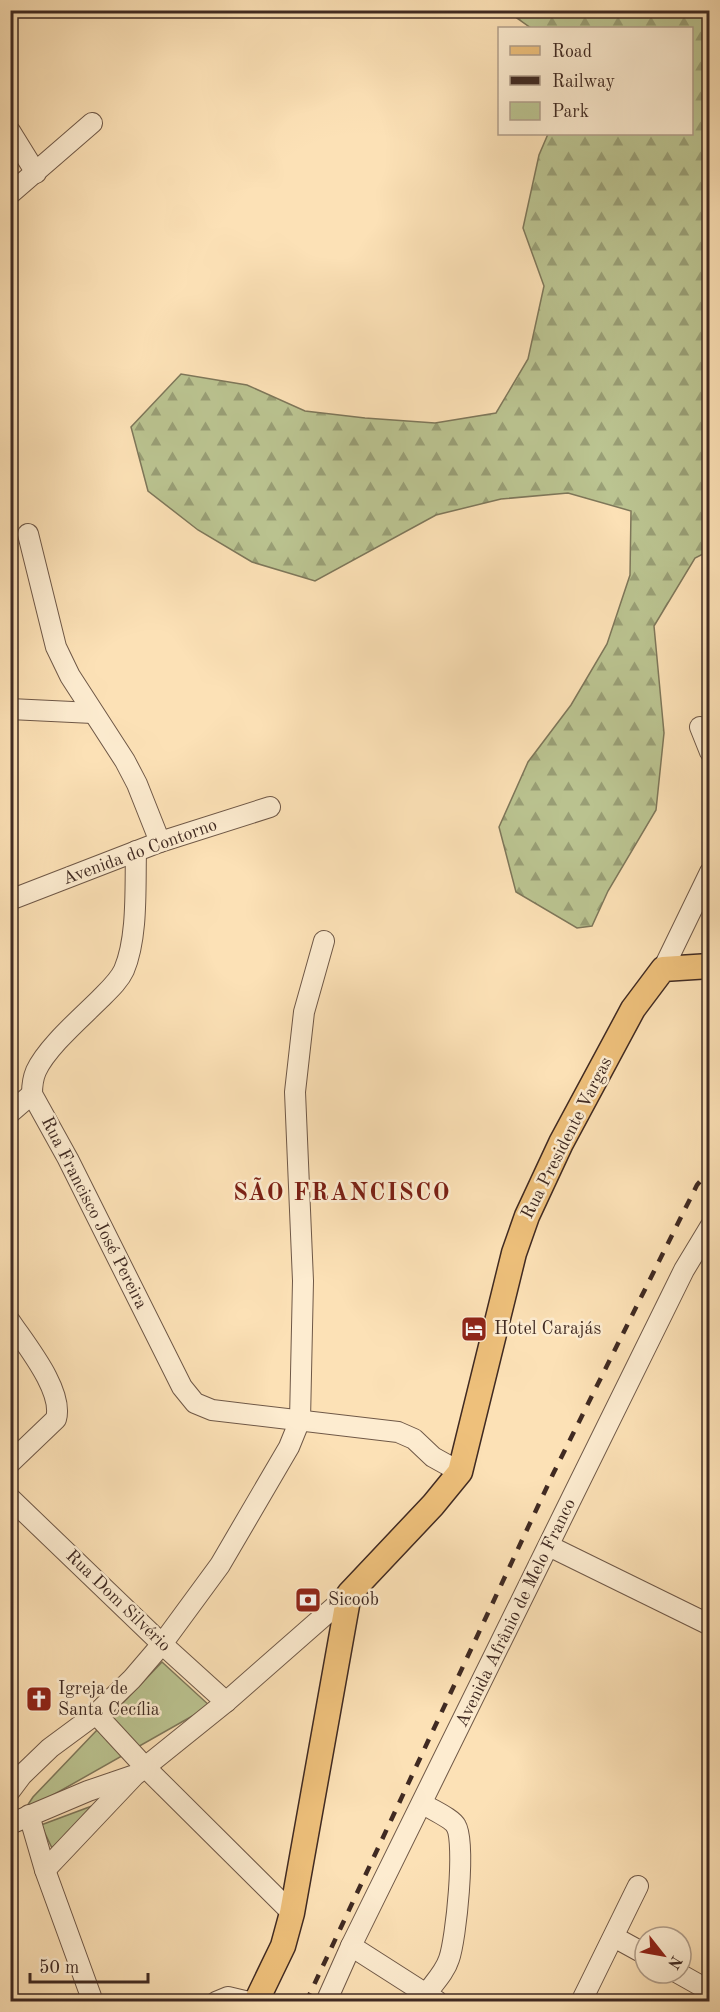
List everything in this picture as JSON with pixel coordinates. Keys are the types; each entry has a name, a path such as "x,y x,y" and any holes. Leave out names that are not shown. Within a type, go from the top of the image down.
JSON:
{"main road":[{"path":"663,969 710,966"},
{"name":"Rua Presidente Vargas","path":"349,1594 433,1505 460,1472 514,1253 527,1216 561,1143 633,1009 663,969"},
{"path":"256,2001 283,1946 292,1913 349,1594"}],"street":[{"path":"10,194 92,123"},
{"path":"10,130 36,173"},
{"path":"28,534 56,647 70,676 137,783 160,842"},
{"path":"10,709 93,713"},
{"path":"700,727 710,752"},
{"name":"Avenida do Contorno","path":"10,900 160,842 270,807"},
{"path":"10,1113 32,1094 33,1081 39,1065 55,1045 123,972 129,955 133,925 136,851"},
{"name":"Rua Presidente Vargas","path":"663,969 710,872"},
{"path":"10,1791 22,1775 50,1748 96,1714 132,1680 162,1644 220,1565 289,1447 300,1420 303,1281 295,1092 304,1012 324,941"},
{"name":"Rua Francisco José Pereira","path":"32,1094 79,1180 182,1387 195,1403 212,1410 300,1420"},
{"name":"Avenida Afrânio de Melo Franco","path":"326,2001 684,1270 709,1230"},
{"path":"10,1321 52,1387 58,1404 56,1419 10,1463"},
{"path":"300,1420 398,1432 414,1439 433,1457 460,1472"},
{"name":"Rua Dom Silvério","path":"10,1498 226,1702"},
{"path":"549,1546 710,1625"},
{"path":"45,1870 140,1771 226,1702 349,1594"},
{"path":"96,1714 140,1771 292,1913"},
{"path":"10,1824 140,1771"},
{"path":"351,1946 432,1998 450,1958 459,1906 459,1836 455,1823 422,1803"},
{"path":"29,1815 45,1870 93,2001"},
{"path":"581,2001 638,1887"},
{"path":"614,1937 633,1947"},
{"path":"693,1981 710,1991"},
{"path":"216,2001 228,1997 249,2001"}],"green space":[{"path":"507,11 709,11 709,551 695,558 654,626 664,733 656,810 608,891 592,926 577,928 516,892 499,827 528,762 571,705 607,644 630,575 631,511 568,493 501,499 436,515 315,581 252,562 198,530 148,491 131,427 181,374 247,385 305,411 435,423 496,413 528,359 544,286 523,228 539,155 548,135 693,135 693,27 530,27"},
{"path":"162,1662 210,1706 23,1812 33,1797"},
{"path":"100,1803 52,1848 41,1825"}],"railway":[{"path":"306,2002 553,1474 697,1185 710,1170"}],"place":[{"name":"Hotel Carajás","path":"474,1329"},
{"name":"Sicoob","path":"308,1600"},
{"name":"Igreja de Santa Cecília","path":"39,1699"}],"district":[{"name":"SÃO FRANCISCO","path":"342,1194"}]}
